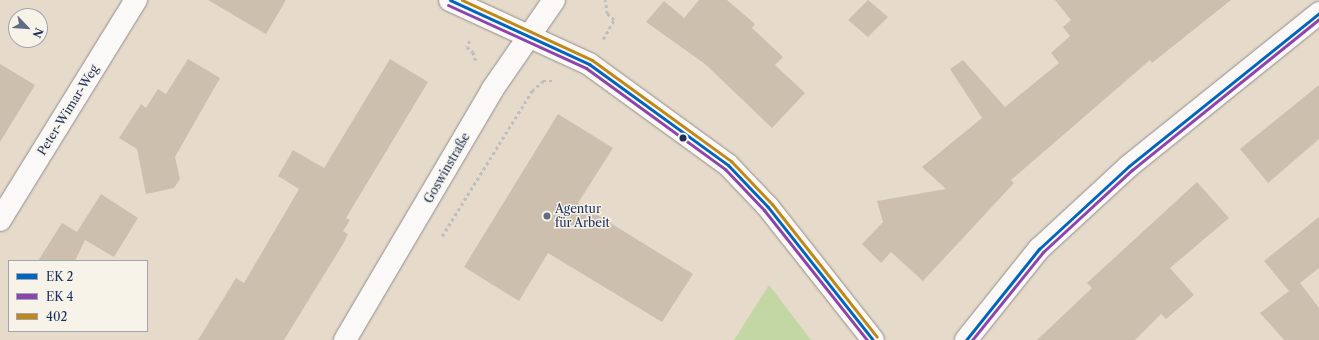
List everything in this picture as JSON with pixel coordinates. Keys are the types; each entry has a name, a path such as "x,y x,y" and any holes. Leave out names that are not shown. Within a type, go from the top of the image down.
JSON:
{"street":[{"name":"Peter-Wimar-Weg","path":"0,220 136,0"},
{"path":"450,0 589,64 728,165 768,207 873,340"},
{"name":"Goswinstraße","path":"345,340 528,36 554,0"},
{"path":"966,340 1039,249 1129,166 1319,13"}],"path":[{"path":"439,240 522,107"}],"green space":[{"path":"769,285 811,340 734,340"}],"building":[{"path":"208,0 286,0 266,34"},
{"path":"699,0 727,0 755,24 752,28 783,57 775,65 805,93 772,128 705,64 646,22 664,1 684,18"},
{"path":"868,0 888,17 868,37 848,20"},
{"path":"1055,0 1231,0 1152,63 1150,60 1011,180 1014,183 923,281 891,252 881,263 862,244 883,222 877,201 946,189 922,167 982,118 950,69 963,60 1005,107 1059,63 1051,53 1070,36 1063,27 1071,20"},
{"path":"188,59 220,78 175,157 180,179 174,188 146,194 137,149 119,138 141,104 146,108 158,89 166,94"},
{"path":"390,59 428,82 346,218 350,220 343,231 348,234 343,244 284,340 198,340 236,278 244,283 299,189 278,176 293,150 324,168"},
{"path":"0,64 35,85 0,142"},
{"path":"1319,85 1319,139 1268,183 1240,149"},
{"path":"558,114 613,148 578,203 693,274 662,322 548,253 519,301 464,267"},
{"path":"1197,182 1229,218 1170,268 1194,295 1166,319 1161,314 1135,340 1037,340 1092,288 1087,283"},
{"path":"101,194 138,218 114,257 85,240 75,260 39,260 62,223 77,232"},
{"path":"1319,217 1319,268 1300,283 1319,308 1319,340 1284,340 1260,313 1289,291 1264,261"}],"transit line":[{"path":"450,0 589,64 728,165 768,207 873,340"},
{"name":"402","path":"462,0 592,60 731,161 772,204 877,337"},
{"path":"448,5 586,68 725,169 764,210 867,340"},
{"path":"966,340 1039,249 1129,166 1319,13"},
{"path":"972,340 1043,252 1132,170 1319,19"}],"place":[{"name":"Agentur für Arbeit","path":"547,216"}]}
